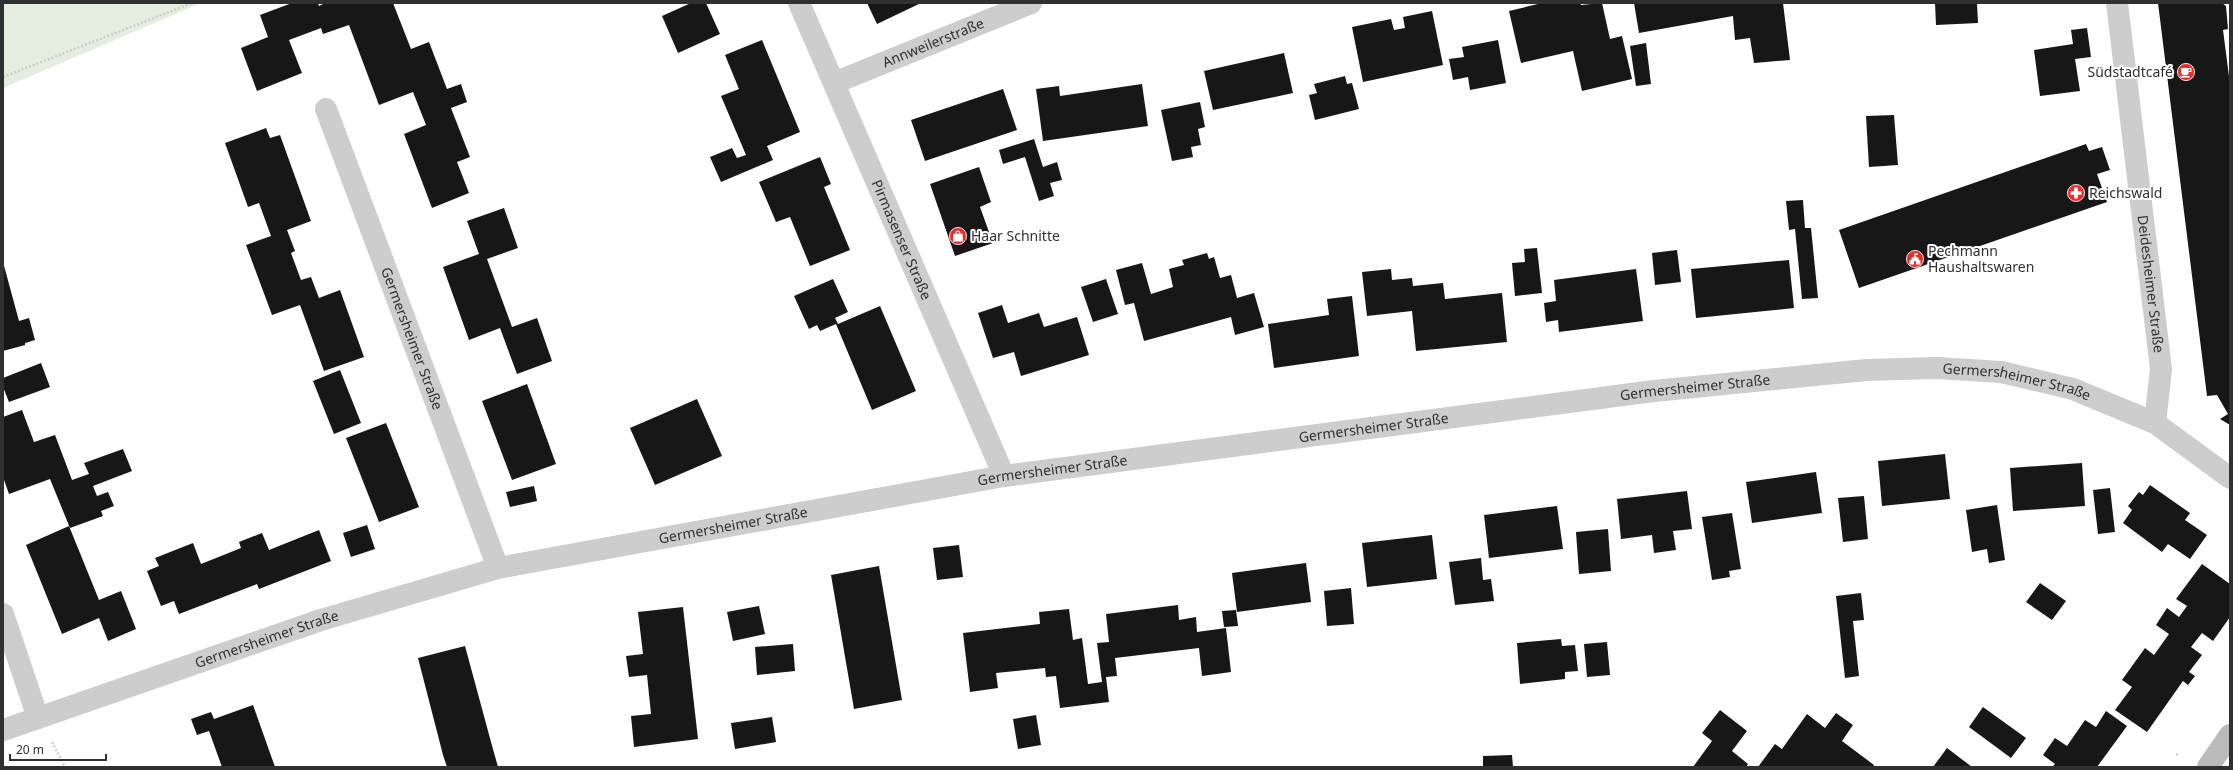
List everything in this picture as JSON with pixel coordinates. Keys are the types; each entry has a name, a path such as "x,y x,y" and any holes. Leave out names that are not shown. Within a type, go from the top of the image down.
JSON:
{"main road":[{"path":"2208,767 2230,735"}],"street":[{"name":"Pirmasenser Straße","path":"799,3 1004,476"},
{"name":"Annweilerstraße","path":"834,83 1031,3"},
{"name":"Deidesheimer Straße","path":"2117,3 2161,369 2155,423"},
{"name":"Germersheimer Straße","path":"326,109 498,568"},
{"name":"Germersheimer Straße","path":"3,730 321,620 498,568 1004,476 1654,391 1866,370 1937,368 2001,372 2073,388 2155,423 2230,478"},
{"path":"3,614 38,718"}],"path":[{"path":"3,78 192,3"}],"green space":[{"path":"3,3 201,3 3,88"}],"building":[{"path":"292,3 318,3 319,6 325,3 393,3 411,49 429,42 447,89 461,84 467,102 451,108 470,157 457,162 469,193 432,208 404,134 426,125 413,92 379,105 349,25 323,34 321,28 289,40 302,73 257,91 241,48 268,37 260,15"},
{"path":"691,3 706,3 720,34 678,53 662,16"},
{"path":"867,3 921,3 877,24"},
{"path":"1542,3 1580,3 1581,5 1602,3 1610,39 1622,36 1632,79 1582,91 1573,51 1521,63 1509,11"},
{"path":"1634,3 1783,3 1790,60 1754,63 1750,38 1735,40 1733,16 1639,33"},
{"path":"1935,3 1977,3 1978,23 1936,25"},
{"path":"2158,3 2222,3 2226,6 2228,29 2223,30 2230,84 2230,425 2220,419 2228,414 2217,395 2207,396"},
{"path":"1432,11 1443,65 1363,82 1352,27 1391,19 1394,30 1405,28 1403,17"},
{"path":"2087,28 2091,57 2075,59 2080,91 2040,96 2034,50 2073,44 2071,30"},
{"path":"762,40 800,132 767,146 773,160 721,182 710,157 732,148 737,158 746,155 721,96 739,89 725,55"},
{"path":"1498,40 1506,83 1470,90 1468,77 1453,80 1449,59 1464,57 1462,47"},
{"path":"1646,43 1651,84 1636,86 1630,46"},
{"path":"1284,53 1293,93 1213,110 1204,71"},
{"path":"1345,76 1347,84 1352,83 1359,109 1315,120 1309,95 1317,93 1314,84"},
{"path":"1142,84 1148,126 1043,141 1036,89 1059,86 1060,96"},
{"path":"1003,89 1017,130 925,161 911,120"},
{"path":"1200,102 1205,127 1198,129 1201,145 1191,147 1193,157 1172,161 1161,110"},
{"path":"1894,115 1898,165 1869,167 1866,116"},
{"path":"266,128 270,138 280,135 311,221 287,230 295,251 291,253 301,280 311,277 319,298 340,290 364,357 324,371 300,305 272,315 246,245 271,236 259,203 248,207 225,143"},
{"path":"1034,139 1043,167 1057,162 1062,180 1050,183 1054,196 1039,201 1025,157 1003,164 999,150"},
{"path":"2086,144 2089,151 2102,147 2110,170 2097,174 2107,202 1859,288 1839,230"},
{"path":"820,157 831,184 824,187 850,250 810,266 790,217 776,222 759,182"},
{"path":"979,167 991,202 980,207 993,243 955,256 930,184"},
{"path":"1803,200 1805,228 1811,228 1818,298 1802,299 1795,229 1789,230 1786,201"},
{"path":"504,208 518,248 487,259 512,327 537,318 552,361 517,374 500,328 469,340 443,267 479,254 467,221"},
{"path":"1537,248 1542,293 1515,296 1512,263 1525,262 1524,249"},
{"path":"1677,250 1681,282 1655,285 1652,253"},
{"path":"1207,253 1209,259 1214,257 1220,278 1231,275 1237,298 1254,293 1264,327 1235,335 1231,317 1144,341 1134,303 1125,305 1116,270 1142,263 1151,294 1173,287 1169,269 1184,265 1182,260"},
{"path":"1789,260 1794,308 1696,318 1691,269"},
{"path":"3,262 19,321 29,318 35,340 25,343 25,345 3,351"},
{"path":"1391,269 1392,280 1412,278 1413,286 1443,283 1445,299 1502,293 1507,342 1416,351 1412,311 1367,316 1362,272"},
{"path":"1636,269 1643,321 1559,332 1558,320 1546,322 1544,303 1556,301 1554,280"},
{"path":"833,279 848,312 835,318 838,324 880,306 916,391 872,410 836,324 820,331 817,325 809,329 794,296"},
{"path":"1106,279 1118,314 1093,322 1081,287"},
{"path":"1352,296 1359,356 1274,368 1268,324 1329,315 1327,299"},
{"path":"1002,305 1008,323 1039,313 1044,327 1077,317 1089,355 1021,376 1014,352 993,358 978,313"},
{"path":"41,363 50,387 9,402 3,387 3,378"},
{"path":"340,370 361,423 334,434 313,381"},
{"path":"527,384 556,464 512,480 482,401"},
{"path":"697,399 722,456 655,485 630,428"},
{"path":"22,410 34,442 55,435 72,480 89,474 84,463 123,449 132,471 93,486 97,496 108,492 114,506 101,511 103,516 70,528 50,479 9,494 3,477 3,417"},
{"path":"386,423 419,507 379,522 346,438"},
{"path":"1945,454 1950,499 1882,506 1878,461"},
{"path":"2082,463 2085,506 2013,511 2010,468"},
{"path":"1816,472 1822,513 1752,523 1746,482"},
{"path":"2150,485 2190,513 2185,520 2207,535 2190,559 2168,544 2162,552 2123,523 2132,510 2128,506 2139,492 2143,495"},
{"path":"534,486 537,501 510,507 506,492"},
{"path":"2110,488 2115,532 2098,534 2093,490"},
{"path":"1687,491 1692,529 1673,531 1676,550 1654,553 1652,535 1621,539 1617,499"},
{"path":"1864,496 1868,539 1843,542 1838,498"},
{"path":"1997,505 2005,560 1989,563 1987,549 1972,552 1966,510"},
{"path":"1557,506 1563,549 1489,558 1484,515"},
{"path":"1732,513 1741,569 1729,571 1730,577 1712,580 1702,517"},
{"path":"367,525 375,549 351,557 343,533"},
{"path":"69,526 99,600 121,591 136,629 108,641 99,618 62,634 26,545"},
{"path":"1608,529 1611,571 1579,574 1576,532"},
{"path":"319,530 331,561 259,589 257,584 179,614 174,601 161,606 147,571 159,566 155,558 193,543 201,564 241,548 239,542 262,533 269,550"},
{"path":"1432,535 1437,579 1367,587 1362,543"},
{"path":"959,545 963,577 937,580 933,548"},
{"path":"1481,558 1483,580 1491,579 1494,601 1455,605 1449,562"},
{"path":"1306,563 1311,602 1237,612 1232,573"},
{"path":"2202,564 2230,584 2230,617 2213,641 2202,633 2191,647 2202,655 2189,672 2195,676 2188,685 2183,681 2147,732 2115,710 2132,687 2122,680 2145,648 2154,655 2169,634 2156,625 2167,608 2179,617 2187,606 2176,599"},
{"path":"879,566 902,700 854,709 831,575"},
{"path":"2040,583 2066,601 2052,620 2026,602"},
{"path":"1351,588 1354,624 1327,626 1324,591"},
{"path":"1861,593 1864,620 1853,621 1859,676 1845,678 1836,596"},
{"path":"1178,605 1179,620 1196,617 1197,632 1226,628 1231,672 1202,676 1199,648 1115,658 1117,676 1106,677 1109,702 1060,708 1056,676 1046,677 1045,668 996,673 998,688 970,692 963,633 1040,624 1039,612 1069,609 1073,640 1082,638 1088,684 1102,682 1097,643 1109,642 1106,614"},
{"path":"759,606 765,634 733,641 727,612"},
{"path":"683,607 698,739 634,747 631,716 651,714 647,675 629,677 626,656 643,654 638,612"},
{"path":"1236,610 1238,626 1224,627 1222,611"},
{"path":"1561,639 1562,646 1575,645 1578,671 1565,672 1565,679 1520,684 1517,643"},
{"path":"1607,642 1610,675 1587,677 1584,644"},
{"path":"793,644 795,671 757,675 755,647"},
{"path":"465,646 498,767 447,767 443,755 418,658"},
{"path":"253,705 275,767 222,767 209,731 197,735 191,719 211,712 214,719"},
{"path":"1983,707 2026,738 2011,758 1969,727"},
{"path":"1720,710 1747,731 1732,751 1748,764 1746,767 1693,767 1712,741 1702,733"},
{"path":"2106,711 2127,726 2097,767 2052,767 2055,764 2043,755 2055,738 2067,746 2085,720 2096,727"},
{"path":"1836,713 1853,725 1842,741 1874,765 1873,767 1758,767 1775,744 1782,749 1807,714 1825,728"},
{"path":"1036,715 1041,745 1018,749 1013,719"},
{"path":"772,717 776,742 735,749 731,723"},
{"path":"1947,748 1972,767 1933,767"},
{"path":"1512,755 1513,767 1483,767 1483,756"}],"place":[{"name":"Südstadtcafé","path":"2186,72"},
{"name":"Reichswald","path":"2076,193"},
{"name":"Haar Schnitte","path":"958,236"},
{"name":"Pechmann Haushaltswaren","path":"1915,259"}]}
